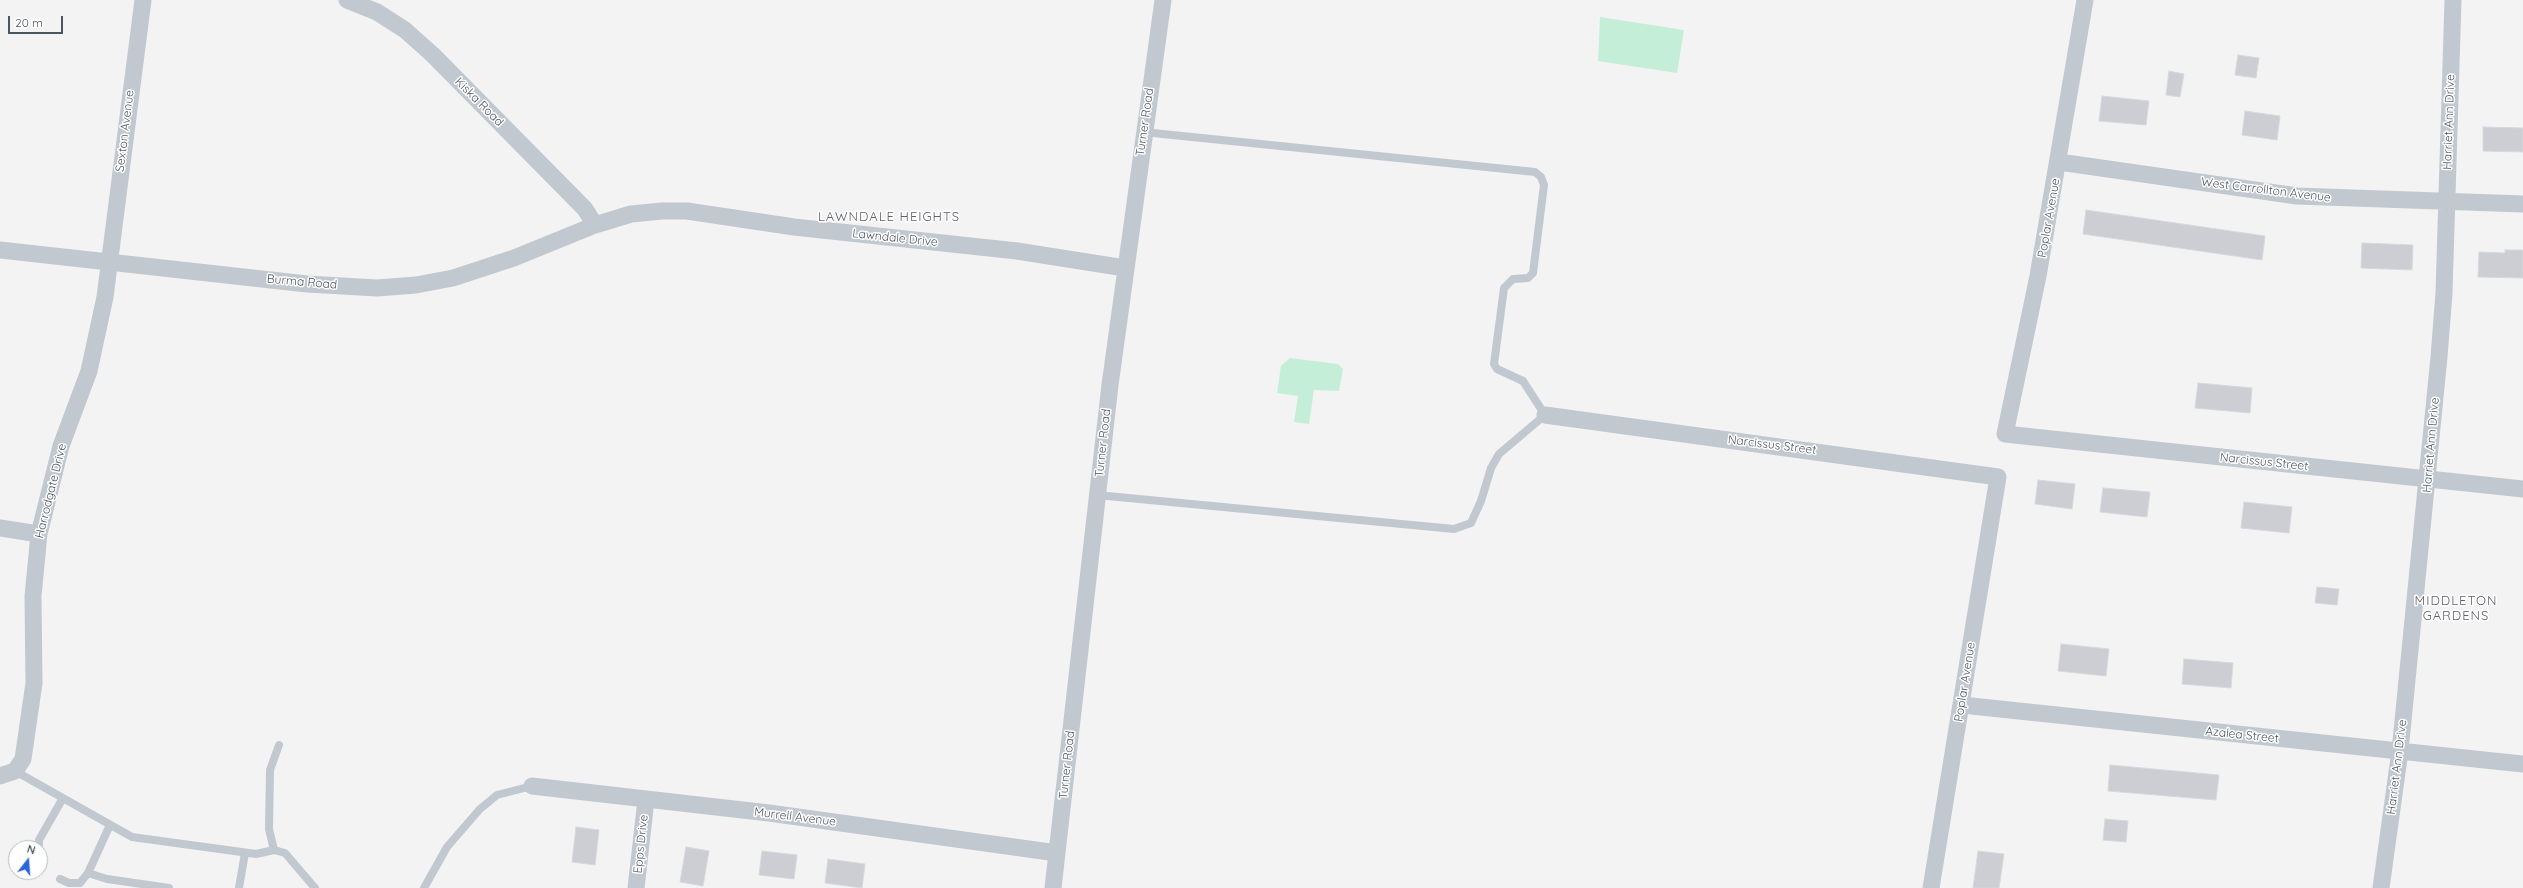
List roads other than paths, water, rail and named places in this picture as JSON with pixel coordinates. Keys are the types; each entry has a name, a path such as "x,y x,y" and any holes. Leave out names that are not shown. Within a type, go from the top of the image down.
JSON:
{"street":[{"name":"Sexton Avenue","path":"110,262 118,187 143,0"},
{"name":"Kiska Road","path":"347,0 377,12 405,30 433,55 585,208 595,225"},
{"name":"Turner Road","path":"1053,888 1097,495 1125,268 1143,132 1163,0"},
{"name":"Poplar Avenue","path":"2006,434 2059,162 2085,0"},
{"name":"Harriet Ann Drive","path":"2381,888 2400,752 2428,478 2444,293 2453,0"},
{"name":"West Carrollton Avenue","path":"2059,162 2297,196 2523,204"},
{"name":"Lawndale Drive","path":"595,225 630,214 662,211 687,212 794,227 1024,252 1125,268"},
{"name":"Burma Road","path":"0,250 307,284 377,288 416,285 454,278 514,258 595,225"},
{"name":"Harrodgate Drive","path":"7,773 23,759 32,705 33,596 39,534 62,446 89,371 110,262"},
{"name":"Narcissus Street","path":"1545,416 1998,476"},
{"name":"Narcissus Street","path":"2006,434 2523,489"},
{"name":"Poplar Avenue","path":"1931,888 1962,705 1998,476"},
{"path":"0,528 39,534"},
{"name":"Azalea Street","path":"1962,705 2523,764"},
{"name":"Murrell Avenue","path":"532,786 769,813 1057,853"},
{"name":"Epps Drive","path":"636,888 646,800"}],"lane":[{"path":"1097,495 1454,529 1471,523 1481,501 1491,468 1499,454 1545,416 1523,381 1497,369 1494,364 1504,288 1513,279 1528,278 1533,273 1544,185 1542,177 1535,172 1143,132"},
{"path":"274,850 269,829 270,770 278,745"},
{"path":"7,773 63,798 132,837 244,853 256,854 274,850 286,853 315,888"},
{"path":"424,888 446,848 480,809 497,795 532,786"},
{"path":"39,840 63,798"},
{"path":"60,879 69,883 80,883 88,873 110,825"},
{"path":"239,888 244,853"},
{"path":"88,873 107,878 169,888"}],"district":[{"name":"LAWNDALE HEIGHTS","path":"889,217"},
{"name":"MIDDLETON GARDENS","path":"2456,608"}]}
